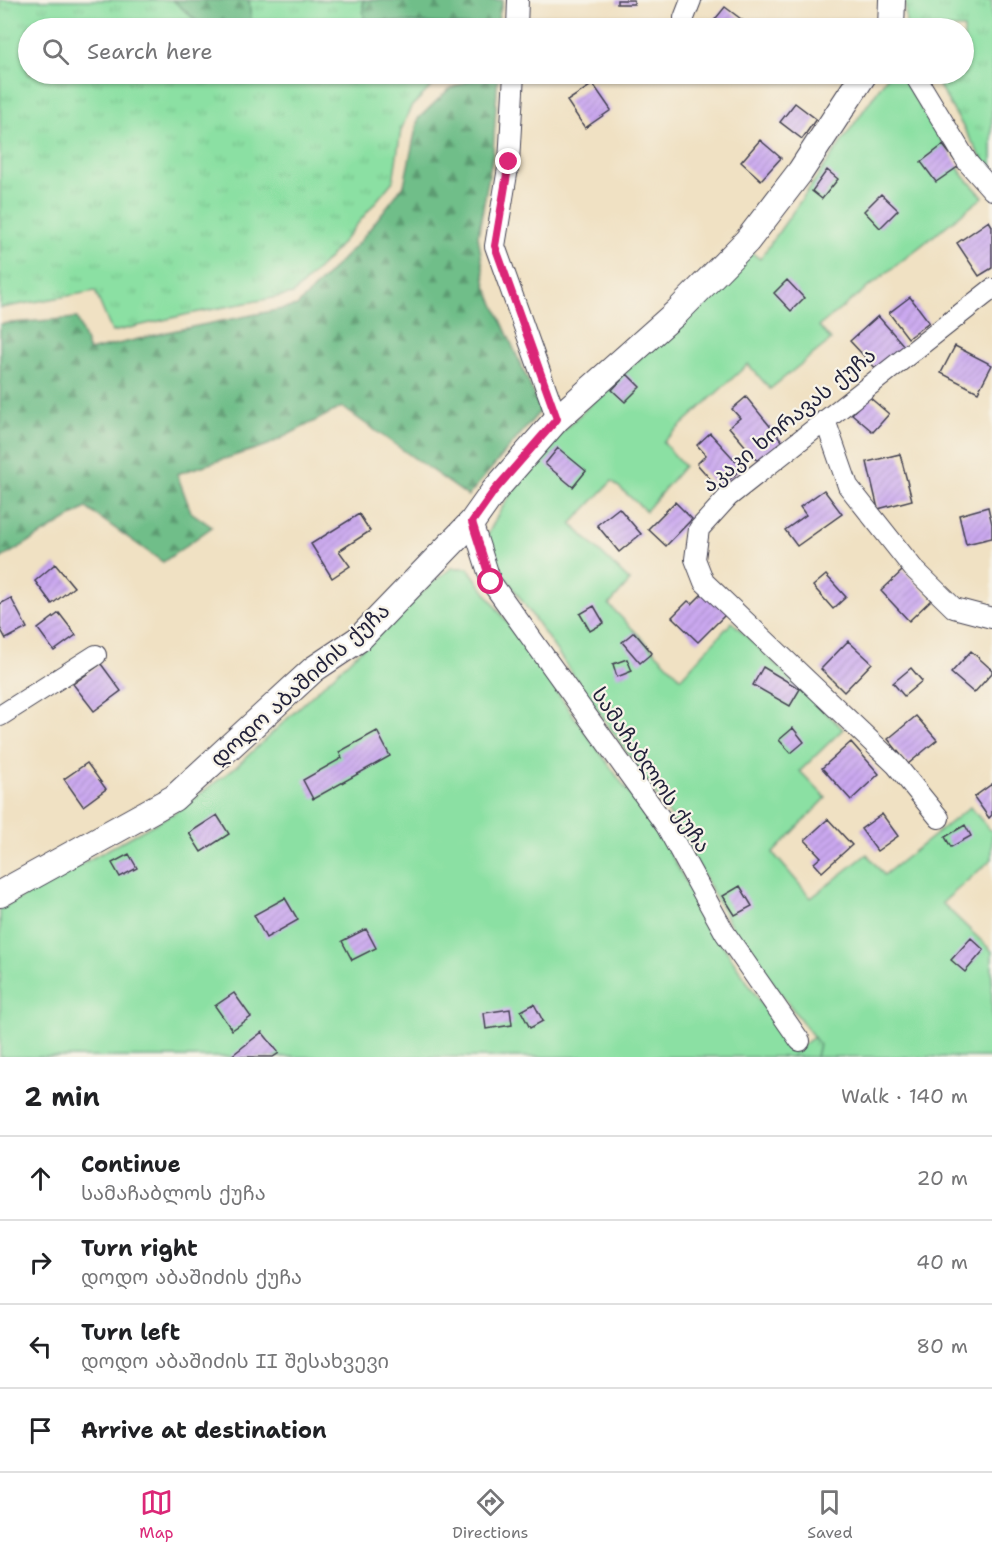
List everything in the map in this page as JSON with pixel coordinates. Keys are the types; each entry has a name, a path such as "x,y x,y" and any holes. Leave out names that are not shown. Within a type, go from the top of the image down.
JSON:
{"street":[{"path":"518,18 519,0"},
{"path":"891,18 892,0"},
{"path":"513,84 509,162 495,246 557,419"},
{"name":"დოდო აბაშიძის ქუჩა","path":"0,894 174,798 314,669 359,639 472,522 494,491 557,419 677,312 747,241 800,172 857,84"},
{"path":"921,84 968,163 992,190"},
{"name":"აკაკი ხორავას ქუჩა","path":"939,818 896,765 704,582 695,559 699,529 728,497 992,289"},
{"path":"825,420 848,486 913,568 954,608 992,618"},
{"name":"სამაჩაბლოს ქუჩა","path":"472,522 491,582 666,826 725,933 800,1041"},
{"path":"0,716 96,655"}],"green space":[{"path":"0,0 173,0 193,18 18,18 18,84 434,84 411,107 401,130 393,181 330,257 293,294 112,332 95,291 0,308"},
{"path":"173,0 249,0 251,18 193,18"},
{"path":"249,0 363,0 364,18 251,18"},
{"path":"363,0 503,0 498,18 364,18"},
{"path":"905,0 992,0 992,171 982,159 938,84 974,84 974,18 906,18"},
{"path":"461,84 497,84 493,153 478,236 486,286 541,410 468,496 342,407 268,445 177,474 191,512 212,527 163,562 86,508 0,559 0,324 77,318 89,351 172,331 297,306 361,240 404,185 418,119 448,90"},
{"path":"882,84 906,84 962,174 983,197 819,326 831,340 770,389 748,364 663,442 684,466 646,511 612,481 571,524 630,581 609,605 681,678 732,622 843,729 800,771 826,798 773,853 811,898 867,854 884,875 970,807 992,832 992,859 942,903 992,951 992,1057 816,1057 819,1044 735,933 670,815 509,582 494,565 486,539 513,490 548,447 752,253 760,259"},
{"path":"452,568 468,568 664,842 707,921 795,1051 792,1057 0,1057 0,909 174,813 237,766 433,582"},
{"path":"814,1037 819,1044 816,1057 792,1057 795,1051"}],"building":[{"path":"617,0 634,0 634,4 617,4"},
{"path":"725,7 740,18 716,18"},
{"path":"593,84 611,110 585,128 567,101"},
{"path":"795,103 816,119 802,139 780,122"},
{"path":"760,140 781,158 761,180 741,162"},
{"path":"943,145 959,166 936,182 921,162"},
{"path":"827,170 838,179 822,199 812,191"},
{"path":"881,194 898,210 880,228 864,211"},
{"path":"989,221 992,226 992,268 979,276 957,243"},
{"path":"787,280 804,298 791,311 774,293"},
{"path":"910,297 929,322 908,338 889,313"},
{"path":"878,316 905,347 878,371 850,341"},
{"path":"955,346 992,365 978,392 941,373"},
{"path":"627,374 640,387 625,402 612,390"},
{"path":"868,396 889,414 873,432 852,414"},
{"path":"746,397 783,442 759,462 729,427 740,418 732,409"},
{"path":"710,433 742,468 719,489 697,464 706,455 697,445"},
{"path":"558,448 586,471 573,487 545,464"},
{"path":"900,454 912,500 878,509 867,462"},
{"path":"824,490 842,514 797,546 785,530 806,515 800,507"},
{"path":"675,502 692,519 666,546 648,529"},
{"path":"988,507 992,538 966,544 959,515"},
{"path":"619,508 641,534 619,552 597,525"},
{"path":"359,514 370,531 339,551 350,566 332,578 311,544"},
{"path":"55,564 74,587 52,604 35,581"},
{"path":"903,570 931,600 909,621 881,591"},
{"path":"826,575 846,597 833,609 813,586"},
{"path":"707,589 729,611 698,642 672,617 688,601 692,604"},
{"path":"11,598 27,628 6,639 0,628 0,604"},
{"path":"594,606 604,623 590,631 580,614"},
{"path":"59,613 76,635 54,651 38,629"},
{"path":"634,632 652,653 640,663 622,642"},
{"path":"848,641 872,663 844,692 821,669"},
{"path":"971,651 992,670 992,673 974,693 951,673"},
{"path":"627,659 632,671 617,677 613,664"},
{"path":"101,664 121,691 94,711 73,684"},
{"path":"763,667 800,689 790,706 753,685"},
{"path":"911,668 922,681 904,696 893,683"},
{"path":"916,716 937,740 908,764 888,739"},
{"path":"793,728 804,742 791,753 779,740"},
{"path":"377,731 390,756 313,799 303,780 342,758 339,752"},
{"path":"851,742 879,774 851,800 822,768"},
{"path":"87,763 106,789 83,806 64,779"},
{"path":"992,784 992,815 989,818 974,797"},
{"path":"882,814 898,836 877,851 861,829"},
{"path":"217,815 229,834 201,852 189,833"},
{"path":"828,819 852,845 822,872 814,863 821,857 805,840"},
{"path":"965,825 971,836 951,847 945,837"},
{"path":"129,854 137,868 120,877 112,863"},
{"path":"740,886 752,906 735,915 723,896"},
{"path":"285,898 298,920 266,938 254,915"},
{"path":"366,929 376,948 352,960 342,941"},
{"path":"971,938 984,950 965,972 951,960"},
{"path":"234,993 251,1017 232,1030 215,1006"},
{"path":"534,1004 543,1021 530,1028 521,1011"},
{"path":"510,1009 512,1025 486,1029 484,1013"},
{"path":"262,1032 279,1053 273,1057 230,1057"}],"route":[{"path":"491,582 472,522 494,491 557,419 495,246 509,162"}]}
